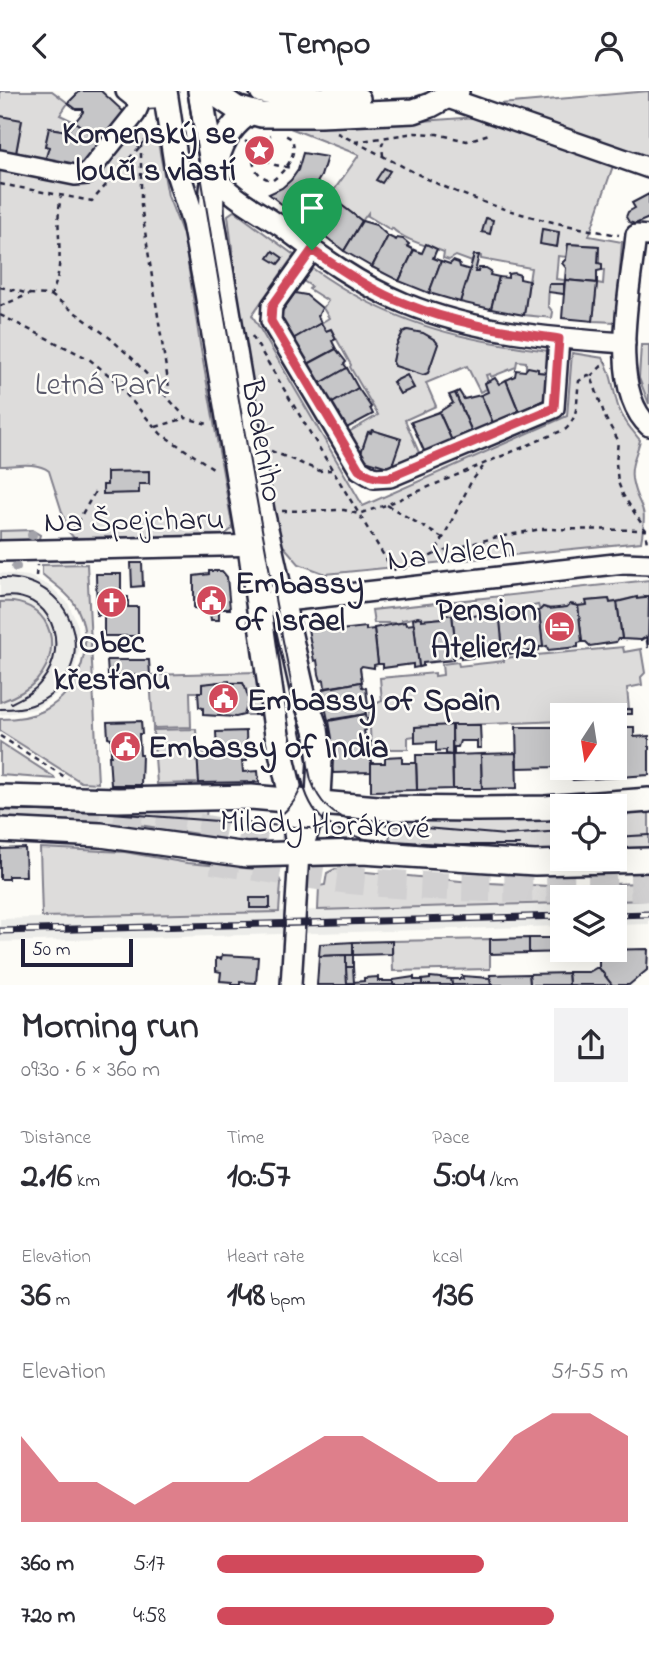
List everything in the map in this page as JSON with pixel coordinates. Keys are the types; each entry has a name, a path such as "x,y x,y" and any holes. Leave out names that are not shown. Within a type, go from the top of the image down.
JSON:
{"main road":[{"name":"Badeniho","path":"200,91 214,175"},
{"path":"211,91 236,108 250,113 320,115 414,111 451,94"},
{"path":"262,91 303,99 391,100 451,94"},
{"name":"Badeniho","path":"165,94 177,170 194,223 238,480 260,546 283,601 303,693 316,729 320,760 316,803 299,853"},
{"name":"Badeniho","path":"250,113 239,120 229,132 214,175 213,223 262,511 259,604 277,735 299,853"},
{"name":"Milady Horákové","path":"0,797 118,800 251,797 378,807 476,809 545,808 649,800"},
{"name":"Milady Horákové","path":"0,830 101,835 247,855 362,852 535,863 649,860"}],"street":[{"path":"0,160 75,175 87,174 135,114 133,95 165,94"},
{"path":"451,94 521,123 649,168"},
{"path":"214,175 231,192 312,250 377,290 428,312 499,330 559,339 625,343"},
{"path":"643,235 624,363 629,391 638,415 649,426"},
{"path":"312,250 272,306 271,321 359,469 374,478 390,477 554,408 559,339"},
{"name":"Na Špejcharu","path":"0,551 44,557 260,546"},
{"name":"Na Valech","path":"259,604 624,563 648,554"},
{"path":"292,985 299,853"}],"path":[{"path":"521,123 467,142 437,134 415,132 355,142 437,183 490,204 546,221 616,235"},
{"path":"277,134 292,139 295,144 290,167 273,180 261,177 253,164 255,149 267,136 277,134"},
{"path":"383,156 382,145 386,137"},
{"path":"248,142 275,165 290,167"},
{"path":"260,142 271,149"},
{"path":"141,143 141,205 171,401"},
{"path":"51,295 60,266 58,208 61,197"},
{"path":"301,208 309,201 306,198"},
{"path":"0,287 30,294 51,295 134,359 186,418"},
{"path":"0,306 30,294"},
{"path":"0,315 89,359 110,376 154,428 208,465 238,480"},
{"path":"271,510 344,510 358,514 386,505 566,429 573,421 577,409 579,381 584,376 591,376 606,362"},
{"path":"591,376 606,419 618,440 616,463 621,489 647,529 648,554"},
{"path":"154,428 186,418 219,426"},
{"path":"261,447 320,471 331,470"},
{"path":"413,487 415,492"},
{"path":"68,537 95,492"},
{"path":"386,505 444,539"},
{"path":"435,554 541,529 647,529"},
{"path":"36,576 44,557"},
{"path":"0,736 68,780"}],"shaded area":[{"path":"0,573 29,576 50,586 68,603 78,626 79,650 74,672 61,691 35,709 0,715 0,702 20,694 36,681 47,665 51,653 34,608 16,602 0,602"},
{"path":"649,900 649,924 627,925 627,901"},
{"path":"550,903 550,926 0,942 0,919"}],"green space":[{"path":"0,91 52,91 68,103 60,115 75,122 67,131 49,128 45,146 49,147 48,160 16,153 22,121 0,116"},
{"path":"649,91 649,162 500,110 500,104"},
{"path":"477,117 614,163 589,236 622,242 616,322 593,321 597,283 603,284 604,270 599,264 599,246 568,244 567,257 558,256 556,279 565,280 564,284 549,284 548,306 553,312 552,318 524,315 531,268 481,259 481,256 475,255 472,262 456,256 449,260 443,258 444,252 403,236 392,228 391,230 368,216 368,213 362,221 340,204 334,205 327,200 359,155 290,128 325,124 381,124","holes":["543,229 559,233 557,247 541,244"]},
{"name":"Letná Park","path":"136,126 150,139 158,142 168,196 184,237 232,524 232,529 224,535 74,538 68,531 49,471 32,465 0,466 0,168 77,183"},
{"path":"234,211 294,255 252,315 363,506 567,416 572,353 603,358 620,411 640,440 632,479 644,518 641,542 326,574 299,564 280,542 240,314 228,215"},
{"path":"312,268 368,302 424,326 484,341 549,351 547,373 526,368 526,362 517,361 516,367 491,377 490,374 486,375 487,389 480,392 467,366 426,383 436,406 405,420 420,455 391,468 400,439 372,430 368,432 360,456 347,433 378,415 331,329 326,331 321,323 329,318 323,308 328,301 309,289 311,286 303,281","holes":["407,330 428,336 438,344 428,373 423,375 395,366 393,361 397,344","407,376 414,388 400,394 393,382"]},
{"path":"641,345 649,345 649,404 639,378"},
{"path":"32,530 40,535 38,542 0,543 0,531"},
{"path":"87,564 98,783 81,782 0,731 0,719 22,718 43,711 67,691 76,678 85,649 81,618 70,598 42,574 42,565"},
{"path":"649,580 649,596 610,603 609,599 587,601 587,605 543,607 540,611 538,605 511,611 491,611 490,614 462,617 461,614 422,620 418,617 402,620 402,623 374,623 372,610"},
{"path":"0,602 16,602 30,607 40,615 51,639 46,666 37,680 20,693 0,702"},
{"path":"623,647 624,652 641,649 645,673 641,677 642,685 627,688 629,709 627,703 550,703 550,721 415,727 415,736 408,737 408,749 371,749 369,707 382,701 380,678 435,673 435,676 443,675 442,664 458,662 459,666 504,661 504,658"},
{"path":"257,672 263,707 254,709 254,715 244,715 249,700 243,683 216,682 202,692 190,692 191,727 153,728 150,675"},
{"path":"196,729 199,783 157,784 153,730"},
{"path":"0,742 54,777 55,779 0,775"},
{"path":"0,805 207,807 204,835 139,825 0,822"},
{"path":"649,809 649,852 627,853 627,810"},
{"path":"550,815 550,854 389,845 391,818"},
{"path":"40,848 125,852 187,863 267,870 277,873 281,883 279,912 42,917"},
{"path":"335,869 471,882 550,886 550,903 318,910 319,886 325,885 327,873"},
{"path":"649,884 649,900 627,901 627,885 580,885"},
{"path":"490,939 490,969 393,971 392,941"}],"building":[{"path":"80,91 101,91 124,112 100,141 75,122 83,109 76,109 68,103"},
{"path":"0,116 22,120 16,153 0,150"},
{"path":"75,122 100,141 80,166 49,161 46,157 49,147 45,146 49,128 67,131"},
{"path":"303,153 327,157 321,176 313,189 304,200 289,210 269,194 291,180 298,170"},
{"path":"384,168 390,171 382,183 376,180"},
{"path":"649,194 649,218 635,224 629,222 626,217 628,212 635,208 632,203"},
{"path":"340,204 362,221 344,251 317,230 334,205"},
{"path":"486,218 493,220 490,234 482,232"},
{"path":"362,221 376,225 388,236 372,267 344,251"},
{"path":"542,229 559,232 557,247 540,244"},
{"path":"388,236 396,240 403,239 409,244 407,246 414,250 399,281 372,267"},
{"path":"426,244 437,249 433,258 441,261 429,293 399,281 414,250 422,253"},
{"path":"568,244 599,246 598,263 602,264 602,270 597,271 597,283 565,280 566,268 562,263 566,259"},
{"path":"273,251 283,258 278,264 268,258"},
{"path":"474,255 479,255 475,272 478,272 479,268 486,268 491,271 490,275 499,277 491,309 460,302"},
{"path":"441,261 450,264 453,261 470,270 460,302 429,293"},
{"path":"508,274 520,275 520,279 529,281 524,315 491,309 499,277 508,278"},
{"path":"565,280 597,283 593,321 562,318"},
{"path":"549,284 564,284 564,294 548,292"},
{"path":"295,293 306,295 322,308 318,316 321,323 293,339 280,318"},
{"path":"321,323 326,331 331,329 336,339 332,341 336,349 308,364 293,339"},
{"path":"407,330 423,333 438,344 428,373 423,375 395,366 393,362 396,346 403,332"},
{"path":"336,349 346,362 344,364 347,368 319,384 308,364"},
{"path":"528,367 547,373 544,400 519,412 506,380 515,376 516,370 525,371"},
{"path":"347,368 358,388 331,404 319,384"},
{"path":"407,375 414,388 400,394 393,382"},
{"path":"495,378 499,384 506,380 519,412 493,423 481,395 488,392 485,383"},
{"path":"358,388 373,414 345,429 331,404"},
{"path":"459,391 464,399 481,395 493,423 472,432 455,393"},
{"path":"455,393 472,432 452,441 439,412 453,403 449,395"},
{"path":"439,412 452,441 425,453 411,422"},
{"path":"372,430 401,439 391,468 360,456 368,432 371,433"},
{"path":"149,471 149,484 139,484 139,493 103,494 103,485 107,485 107,472"},
{"path":"131,563 142,563 143,586 132,587"},
{"name":"Embassy of Israel","path":"209,571 222,571 227,577 230,609 219,609 219,620 211,620 210,613 194,608 194,576 209,574"},
{"name":"Obec křesťanů","path":"96,574 121,574 121,597 128,597 128,607 138,607 138,636 104,636 104,614 97,615"},
{"path":"645,596 649,596 648,648 646,637 641,640 622,639 617,602 637,597 646,598"},
{"path":"609,599 610,603 617,602 622,639 590,646 582,642 578,606 587,605 586,601"},
{"path":"570,604 578,606 582,642 578,643 578,647 548,650 547,646 543,647 539,611 543,607 567,607"},
{"path":"530,606 530,611 539,611 543,647 539,647 539,650 508,654 508,650 503,651 499,615 507,614 507,609 511,611"},
{"path":"499,610 503,651 499,651 500,654 461,659 461,656 457,656 452,615 472,616"},
{"path":"446,614 452,615 457,656 453,657 453,660 423,663 423,666 419,667 413,619 443,618"},
{"path":"405,622 406,625 414,624 419,667 413,668 413,664 383,668 383,664 378,664 374,628"},
{"path":"340,626 340,630 366,627 366,630 374,629 378,664 374,665 374,668 360,668 362,682 325,688 317,660 314,661 308,629"},
{"path":"107,660 149,660 150,675 108,676"},
{"name":"Embassy of Spain","path":"229,681 243,683 245,687 249,700 244,715 203,715 203,708 199,707 198,692 202,692 202,684"},
{"path":"361,682 362,687 366,688 366,714 328,720 323,689"},
{"path":"263,707 264,715 254,715 254,709"},
{"path":"366,714 368,724 365,724 364,731 366,740 371,740 371,772 333,773 327,738 332,738 329,721"},
{"name":"Embassy of India","path":"141,721 141,785 111,785 111,738 108,737 107,722"},
{"path":"452,725 480,725 481,748 477,748 477,741 460,741 458,747 454,747 454,755 481,754 482,789 453,789"},
{"path":"452,725 452,755 446,754 446,750 436,751 436,742 415,743 415,727"},
{"path":"516,727 550,727 550,767 517,768"},
{"path":"627,727 634,727 634,737 649,736 649,775 627,776"},
{"path":"246,731 247,761 242,761 243,772 258,771 259,782 199,783 197,752 217,752 216,732"},
{"path":"516,753 517,788 482,789 481,754"},
{"path":"416,755 452,755 453,789 417,790"},
{"path":"402,756 402,763 416,763 417,790 371,791 371,763 385,763 385,757"},
{"path":"25,848 26,876 0,879 0,849"},
{"path":"250,898 270,898 270,908 250,908"},
{"path":"529,938 529,953 490,954 490,939"},
{"path":"529,938 550,938 550,952 529,953"},
{"path":"392,941 392,954 353,955 353,942"},
{"path":"353,942 353,955 319,956 320,944"},
{"path":"627,949 648,949 647,970 629,985 612,985 599,968 599,962 627,962"},
{"path":"222,955 258,957 256,983 240,982 240,985 232,985 232,982 220,981 221,972 216,971 216,958 221,959"},
{"path":"346,955 347,983 354,985 317,985 319,956"},
{"path":"346,955 353,955 353,967 346,967"},
{"path":"346,967 353,967 354,983 347,983"},
{"path":"599,968 612,985 569,985 568,972 589,972"},
{"path":"568,973 569,985 530,985 529,974"},
{"path":"529,974 530,985 491,985 490,975"},
{"path":"462,976 490,978 491,985 452,985 451,979 463,979"},
{"path":"378,977 378,981 393,981 393,985 354,985 354,982 364,981 364,978"},
{"path":"414,977 414,980 422,980 422,985 393,985 393,980"},
{"path":"430,977 451,979 452,985 422,985 422,980"}],"tunnel":[{"path":"74,804 268,841 320,848"},
{"path":"212,860 382,883 449,887 649,887"}],"tram line":[{"path":"187,91 261,522 293,694 314,788 322,802 333,812 356,822 506,835 550,832"},
{"path":"0,578 28,581 49,593 64,610 73,630 74,652 68,673 54,692 32,705 0,709"},
{"path":"0,597 18,597 32,602 43,611 55,636 51,667 42,681 32,691 11,703"},
{"path":"301,775 310,803 325,821 346,833 374,841"},
{"path":"268,823 290,807 303,783"},
{"path":"0,810 111,813 335,830"},
{"path":"627,836 649,835"},
{"path":"367,840 429,845 520,845"}],"railway":[{"path":"627,915 649,914"},
{"path":"0,931 550,916"}],"place":[{"name":"Komenský se loučí s vlastí","path":"259,150"},
{"name":"Embassy of Israel","path":"212,600"},
{"name":"Obec křesťanů","path":"112,602"},
{"name":"Pension Atelier12","path":"560,627"},
{"name":"Embassy of Spain","path":"224,699"},
{"name":"Embassy of India","path":"125,746"}],"route":[{"path":"312,250 377,290 428,312 462,323 559,339 554,408 390,477 374,478 365,474 359,469 271,321 272,306 312,250"}]}
